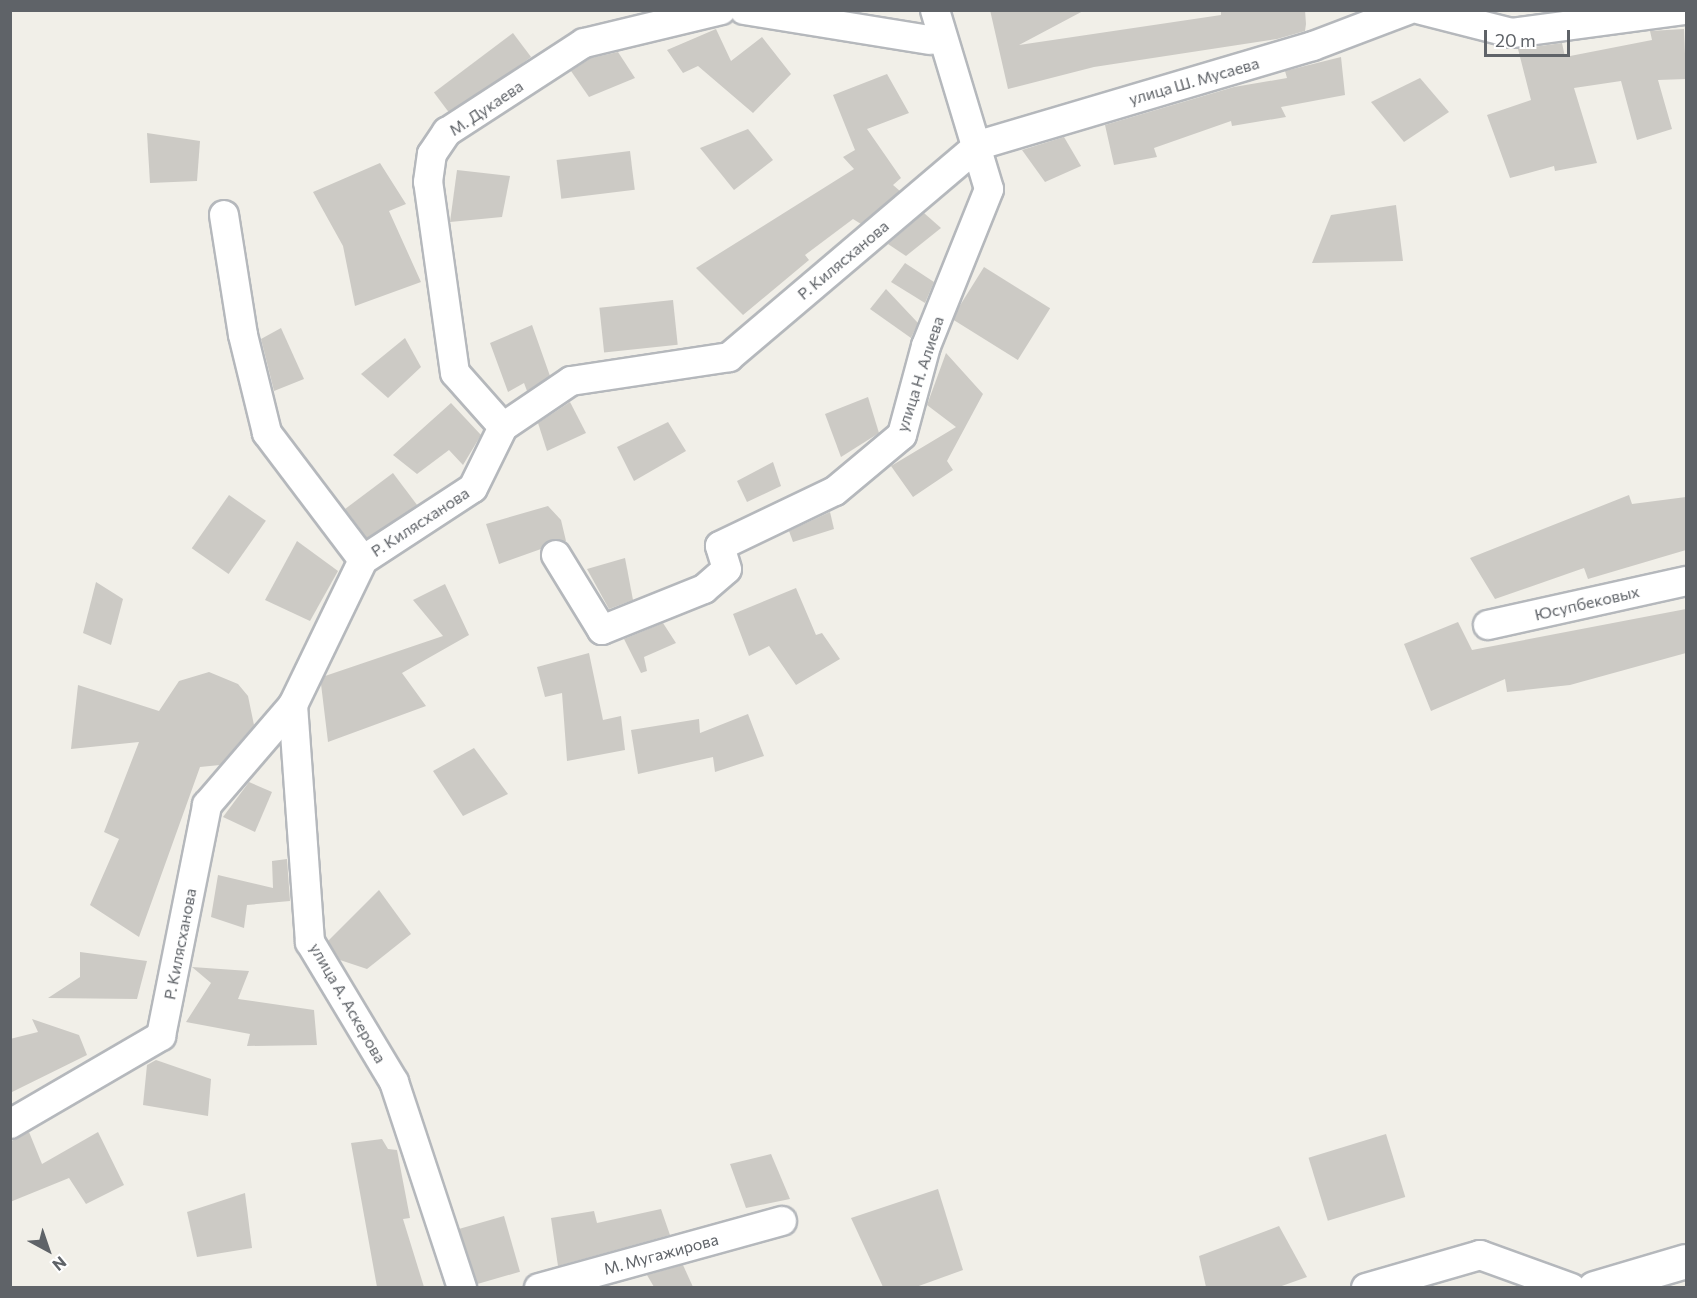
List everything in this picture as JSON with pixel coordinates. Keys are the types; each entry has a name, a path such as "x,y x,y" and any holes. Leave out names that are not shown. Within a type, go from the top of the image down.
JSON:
{"main road":[{"path":"1594,1287 1686,1261"}],"street":[{"name":"М. Дукаева","path":"503,427 455,373 428,182 432,154 447,132 584,43 721,10"},
{"path":"744,10 930,40"},
{"path":"935,10 978,145"},
{"name":"улица Ш. Мусаева","path":"978,145 1313,46 1408,10"},
{"path":"1421,10 1512,33 1685,10"},
{"name":"Р. Килясханова","path":"10,1125 161,1036 207,805 293,705 363,560 473,488 503,427 571,381 729,357 978,145"},
{"name":"улица Н. Алиева","path":"556,555 602,630 704,589 727,569 720,546 835,491 902,435 926,346 989,189 978,145"},
{"path":"224,215 243,335 267,433 363,560"},
{"name":"Юсупбековых","path":"1488,625 1686,581"},
{"name":"улица А. Аскерова","path":"293,705 310,942 394,1082 462,1287"},
{"name":"М. Мугажирова","path":"539,1287 782,1221"},
{"path":"1366,1287 1480,1255 1571,1287"}],"building":[{"path":"990,10 1085,10 1019,45 1221,15 1221,10 1305,10 1306,24 1305,31 1277,39 1094,67 1008,89"},
{"path":"716,29 731,61 762,37 791,74 753,113 698,66 683,73 667,50"},
{"path":"1684,29 1686,79 1658,80 1672,129 1637,140 1621,81 1574,88 1597,163 1555,171 1554,166 1510,178 1487,115 1531,100 1518,49 1562,43 1565,57 1652,40 1650,31"},
{"path":"513,33 531,57 452,117 434,93"},
{"path":"618,52 635,78 589,97 571,71 591,58"},
{"path":"1341,57 1345,95 1281,107 1286,117 1232,126 1231,121 1154,148 1157,157 1114,165 1105,125 1234,87 1287,78 1285,71"},
{"path":"887,74 909,113 867,129 901,178 893,185 900,191 861,224 853,219 805,255 809,260 743,315 696,268 854,169 843,157 855,150 833,95"},
{"path":"1420,78 1449,112 1404,142 1371,102"},
{"path":"748,129 773,160 734,190 700,148"},
{"path":"147,133 200,141 197,181 150,183"},
{"path":"1064,137 1081,166 1045,182 1022,150"},
{"path":"630,151 635,190 561,199 557,160"},
{"path":"380,163 406,204 389,211 421,282 355,306 343,246 313,192"},
{"path":"457,170 510,176 502,217 450,222"},
{"path":"1396,205 1403,261 1312,263 1331,215"},
{"path":"924,213 941,228 906,256 888,244"},
{"path":"905,263 934,282 925,303 891,282"},
{"path":"984,267 1050,308 1018,360 952,319"},
{"path":"886,289 918,323 911,338 870,309"},
{"path":"673,300 678,345 604,352 599,308"},
{"path":"532,325 550,376 527,391 524,383 508,392 490,343"},
{"path":"281,328 304,379 274,391 261,339"},
{"path":"405,338 421,367 388,398 361,374"},
{"path":"946,353 983,394 947,461 953,470 913,497 891,466 956,427 927,405"},
{"path":"868,397 879,433 841,457 825,414"},
{"path":"570,402 586,433 547,451 538,423"},
{"path":"451,403 481,435 463,465 449,450 417,474 393,455"},
{"path":"668,422 686,451 634,481 617,447"},
{"path":"773,462 781,486 747,502 737,481"},
{"path":"393,473 417,505 369,541 345,509"},
{"path":"229,495 266,521 229,574 192,548"},
{"path":"1629,495 1632,504 1686,497 1686,550 1588,579 1584,568 1495,599 1470,558"},
{"path":"548,506 561,520 566,541 548,541 541,549 499,564 486,524"},
{"path":"830,512 834,529 793,542 789,531"},
{"path":"297,541 338,571 310,621 265,600"},
{"path":"625,558 633,600 609,609 587,569"},
{"path":"96,582 123,599 111,645 83,633"},
{"path":"445,584 469,635 402,673 426,706 328,742 321,684 325,676 443,636 413,600"},
{"path":"796,588 816,635 822,633 840,659 796,685 769,646 749,656 733,614"},
{"path":"1686,609 1686,653 1570,685 1507,692 1505,679 1431,711 1404,644 1458,622 1472,650"},
{"path":"663,623 676,643 644,657 647,671 641,673 624,639"},
{"path":"589,653 603,720 621,716 625,750 567,761 562,693 545,697 537,667"},
{"path":"209,672 238,684 248,696 254,725 220,765 200,767 139,937 90,905 119,839 104,832 139,742 71,749 78,685 159,711 179,681"},
{"path":"748,714 764,756 715,772 713,757 638,774 631,730 699,719 700,733"},
{"path":"474,748 508,794 463,816 433,771"},
{"path":"249,782 272,792 255,832 223,817"},
{"path":"287,859 290,901 247,905 244,928 211,917 218,875 273,888 272,861"},
{"path":"379,890 411,934 367,969 340,960 328,941"},
{"path":"80,952 147,961 137,999 48,998 80,977"},
{"path":"192,967 249,971 238,999 314,1010 317,1045 247,1046 250,1034 186,1022 211,983"},
{"path":"32,1019 79,1035 87,1055 10,1093 10,1039 38,1032"},
{"path":"156,1060 211,1079 208,1116 143,1105 147,1065"},
{"path":"29,1132 42,1164 98,1132 124,1185 86,1204 69,1178 10,1202 10,1142"},
{"path":"1386,1134 1405,1197 1328,1221 1309,1158"},
{"path":"382,1139 388,1149 397,1150 410,1218 403,1219 424,1287 377,1287 351,1143"},
{"path":"771,1154 790,1199 746,1208 730,1164"},
{"path":"938,1189 963,1270 916,1287 883,1287 851,1218"},
{"path":"245,1193 252,1248 197,1257 187,1212"},
{"path":"661,1209 670,1235 558,1266 551,1218 594,1211 597,1223"},
{"path":"504,1216 520,1272 475,1285 459,1229"},
{"path":"1279,1226 1307,1277 1279,1287 1206,1287 1199,1256"},
{"path":"683,1265 693,1287 654,1287 647,1275"}]}
